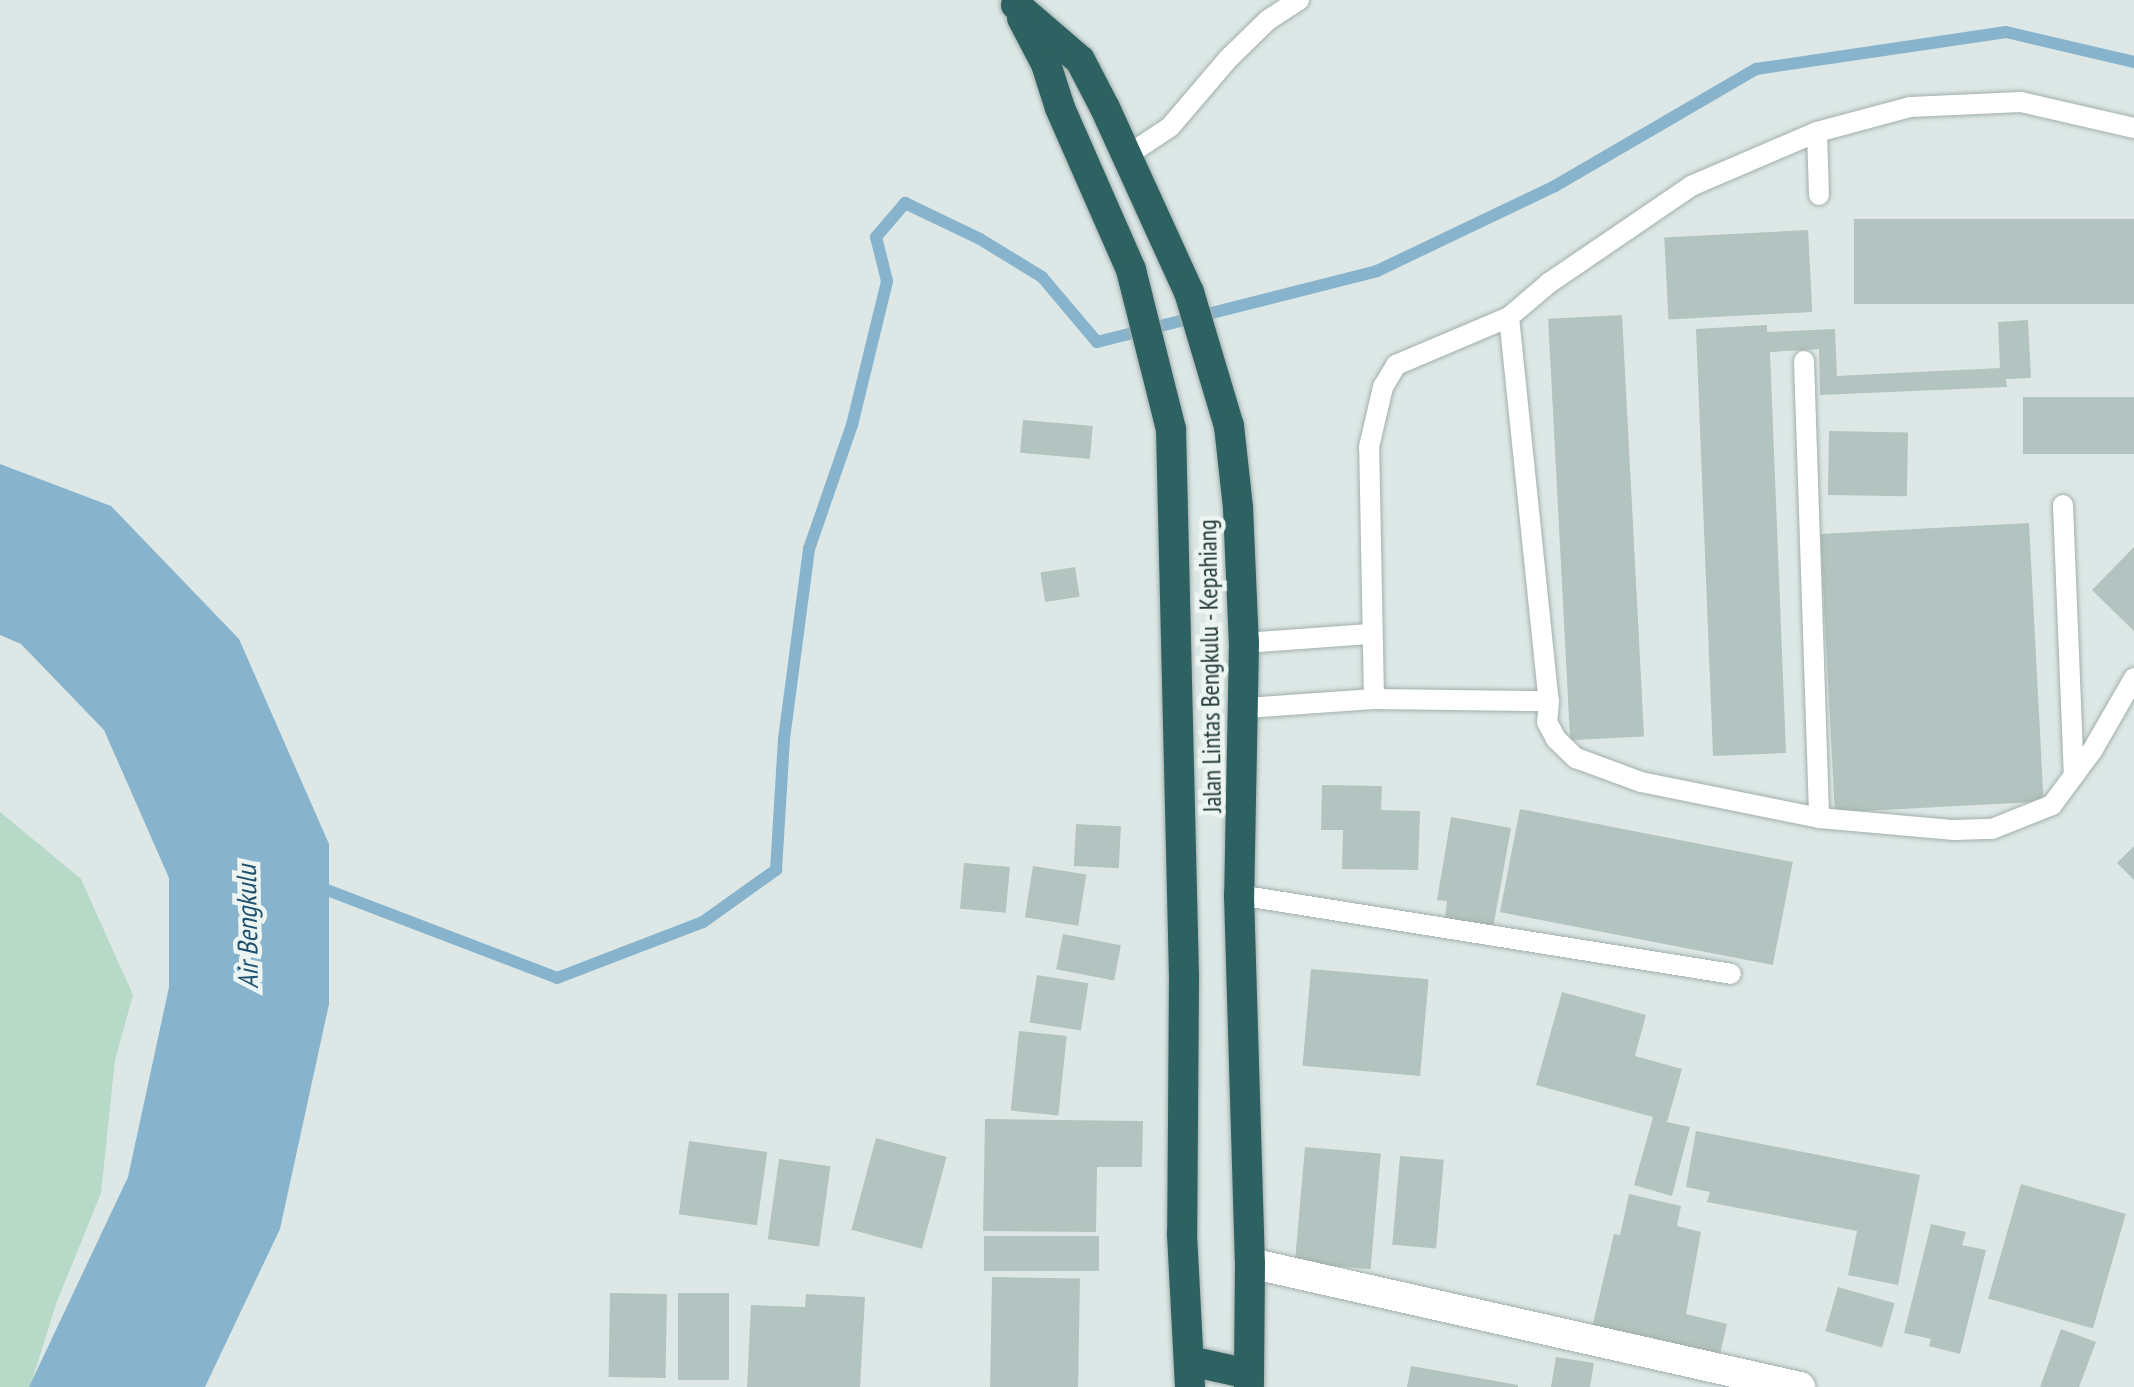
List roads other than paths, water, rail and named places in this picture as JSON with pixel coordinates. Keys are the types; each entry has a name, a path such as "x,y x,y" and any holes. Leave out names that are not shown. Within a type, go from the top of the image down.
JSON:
{"highway":[{"name":"Jalan Lintas Bengkulu - Kepahiang","path":"1015,3 1080,60 1128,155 1189,292 1229,426 1238,508 1246,708 1239,895 1250,1263 1249,1380"},
{"name":"Jalan Lintas Bengkulu - Kepahiang","path":"1015,3 1046,64 1060,108 1132,270 1171,429 1184,976 1182,1234 1190,1374"},
{"path":"1190,1374 1249,1380"}],"street":[{"path":"1250,1263 1800,1387"}],"lane":[{"path":"1128,155 1170,127 1268,20 1299,0"},
{"path":"1374,699 1369,446 1384,387 1396,366 1509,317 1549,282 1691,186 1817,132 1910,108 2020,102 2134,128"},
{"path":"1817,132 1820,195"},
{"path":"1509,317 1547,722 1556,739 1576,758 1641,782 1819,818 1954,830 1992,828 2052,804 2074,776 2134,678"},
{"path":"1804,361 1819,818"},
{"path":"2063,504 2074,776"},
{"path":"1244,642 1370,634"},
{"path":"1246,708 1374,699 1548,701"},
{"path":"1239,895 1731,974"}],"water":[{"name":"Air Bengkulu","path":"0,464 111,506 239,639 329,844 329,1004 280,1229 205,1387 29,1387 128,1177 169,987 169,878 104,730 21,644 0,635"}],"waterway":[{"path":"314,885 557,978 703,922 776,870 784,739 809,549 852,425 887,281 876,237 905,203 980,239 1042,277 1097,342 1377,271 1555,186 1756,69 2006,32 2134,62"}]}
